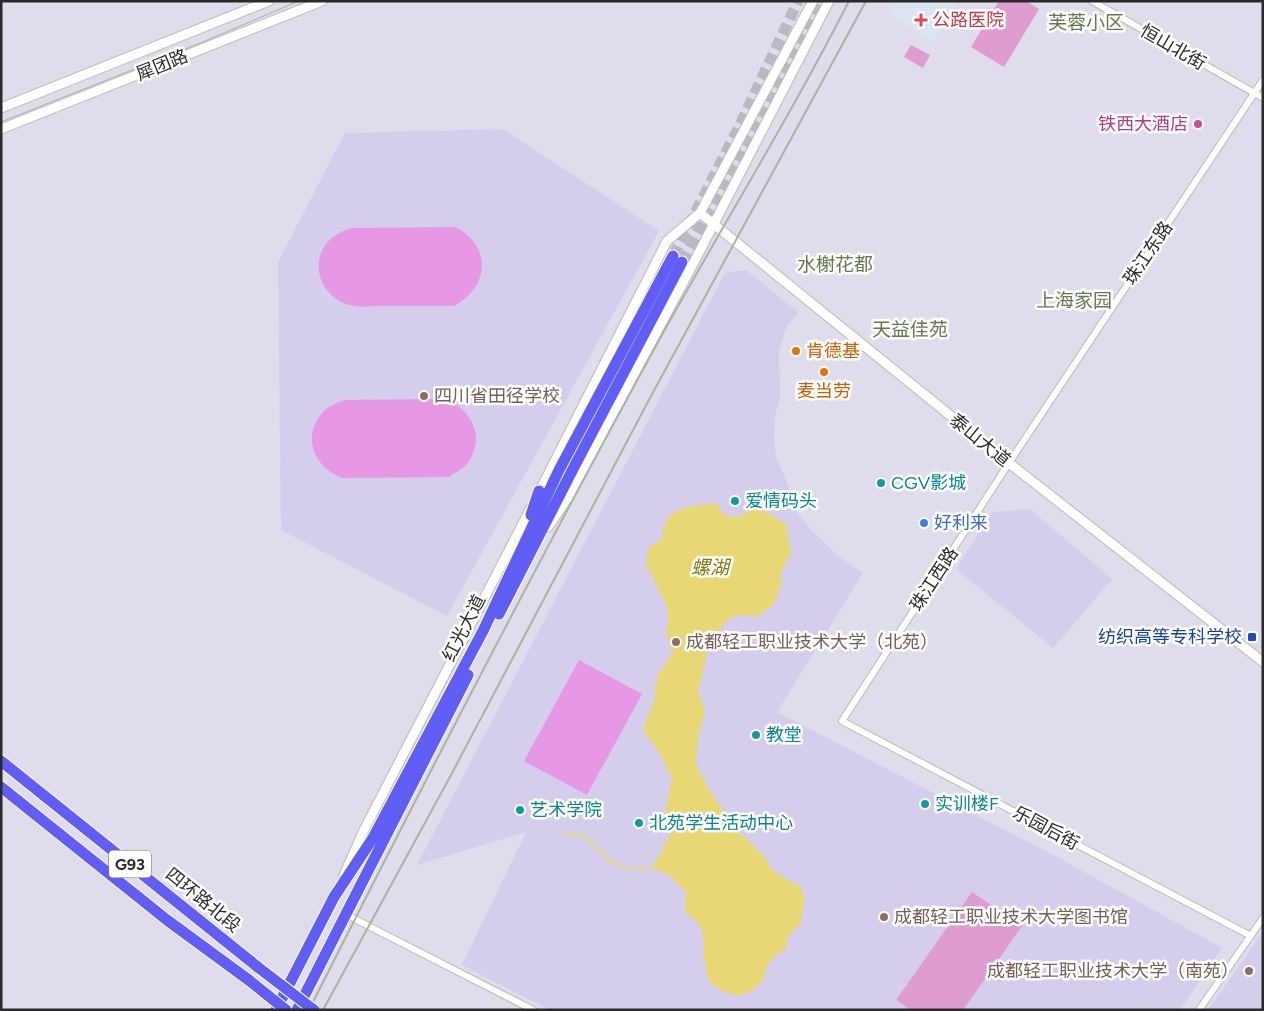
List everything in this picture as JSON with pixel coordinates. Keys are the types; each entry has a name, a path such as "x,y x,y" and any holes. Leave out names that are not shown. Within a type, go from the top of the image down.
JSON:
{"highway":[{"name":"红光大道","path":"276,1010 334,897 373,838 483,632 559,470 678,259 347,915 297,1010"},
{"path":"510,573 539,491"},
{"name":"四环路北段","path":"1,761 314,1010"},
{"name":"四环路北段","path":"1,787 167,920 286,1010"}],"main road":[{"name":"犀团路","path":"1,108 269,1"},
{"name":"犀团路","path":"1,129 322,1"},
{"path":"334,897 364,830 667,241 700,213 813,1"},
{"path":"526,561 569,496 829,1"},
{"name":"泰山大道","path":"700,213 1009,463 1263,662"}],"street":[{"name":"恒山北街","path":"1092,1 1263,98"},
{"name":"珠江东路","path":"1009,463 1263,80"},
{"name":"珠江西路","path":"842,721 1009,463"},
{"name":"乐园后街","path":"842,721 1251,936"},
{"path":"347,915 534,1010"},
{"path":"1198,1010 1263,918"}],"shaded area":[{"name":"公路医院","path":"896,1 957,1 934,42 888,15"},
{"path":"999,1 1026,1 1039,9 1004,67 971,47"},
{"path":"911,45 930,55 923,68 904,57"},
{"name":"四川省田径学校","path":"503,129 659,231 447,616 281,530 278,262 345,133"},
{"path":"455,227 467,235 476,245 481,255 482,266 480,278 474,288 466,298 454,306 354,306 336,298 321,280 319,264 322,250 333,237 342,231 353,228"},
{"name":"成都轻工职业技术大学（北苑）","path":"746,270 798,312 786,328 779,351 780,398 775,416 774,435 776,457 788,485 794,508 810,529 838,556 863,573 777,712 1057,857 1222,948 1180,1010 550,1010 462,965 526,832 417,865 725,273"},
{"path":"446,399 464,411 470,419 476,437 472,456 463,468 449,477 343,478 325,467 314,451 312,441 316,422 327,408 344,400"},
{"path":"1030,509 1112,579 1053,648 956,569 992,512"},
{"path":"579,660 642,694 587,795 524,761"},
{"path":"972,892 1022,926 963,1010 911,1010 896,1000"},
{"name":"成都轻工职业技术大学（南苑）","path":"1263,932 1263,1010 1208,1010"}],"water":[{"name":"螺湖","path":"716,503 723,513 728,516 741,515 756,506 786,524 791,552 781,573 781,586 774,603 759,616 741,615 730,618 710,639 698,692 705,711 698,738 696,763 708,788 734,827 764,856 772,870 800,886 804,896 800,925 789,934 785,950 775,956 770,962 766,968 763,980 755,988 738,995 726,992 709,982 704,961 702,930 700,925 685,911 685,890 669,875 651,867 657,860 671,833 665,812 672,778 657,749 643,730 655,697 656,677 673,653 667,637 667,609 653,575 647,571 647,554 650,546 661,541 665,524 675,512 696,505"}],"waterway":[{"path":"565,833 579,835 586,839 612,862 624,868 654,867"}],"tunnel":[{"path":"673,256 739,127 798,1"},
{"path":"682,262 819,1"}],"tram line":[{"path":"1,122 205,41 299,1"}],"railway":[{"path":"309,1010 437,758 568,508 658,342 803,87 849,1"},
{"path":"323,1010 451,775 651,396 866,1"}],"place":[{"name":"公路医院","path":"921,20"},
{"name":"铁西大酒店","path":"1198,124"},
{"name":"肯德基","path":"796,351"},
{"name":"麦当劳","path":"824,372"},
{"name":"四川省田径学校","path":"424,396"},
{"name":"CGV影城","path":"881,483"},
{"name":"爱情码头","path":"735,501"},
{"name":"好利来","path":"924,523"},
{"name":"纺织高等专科学校","path":"1252,637"},
{"name":"成都轻工职业技术大学（北苑）","path":"676,642"},
{"name":"教堂","path":"756,735"},
{"name":"实训楼F","path":"925,804"},
{"name":"艺术学院","path":"520,810"},
{"name":"北苑学生活动中心","path":"639,823"},
{"name":"成都轻工职业技术大学图书馆","path":"884,917"},
{"name":"成都轻工职业技术大学（南苑）","path":"1249,971"}],"district":[{"name":"芙蓉小区","path":"1086,22"},
{"name":"水榭花都","path":"835,264"},
{"name":"上海家园","path":"1074,300"},
{"name":"天益佳苑","path":"910,329"}]}
